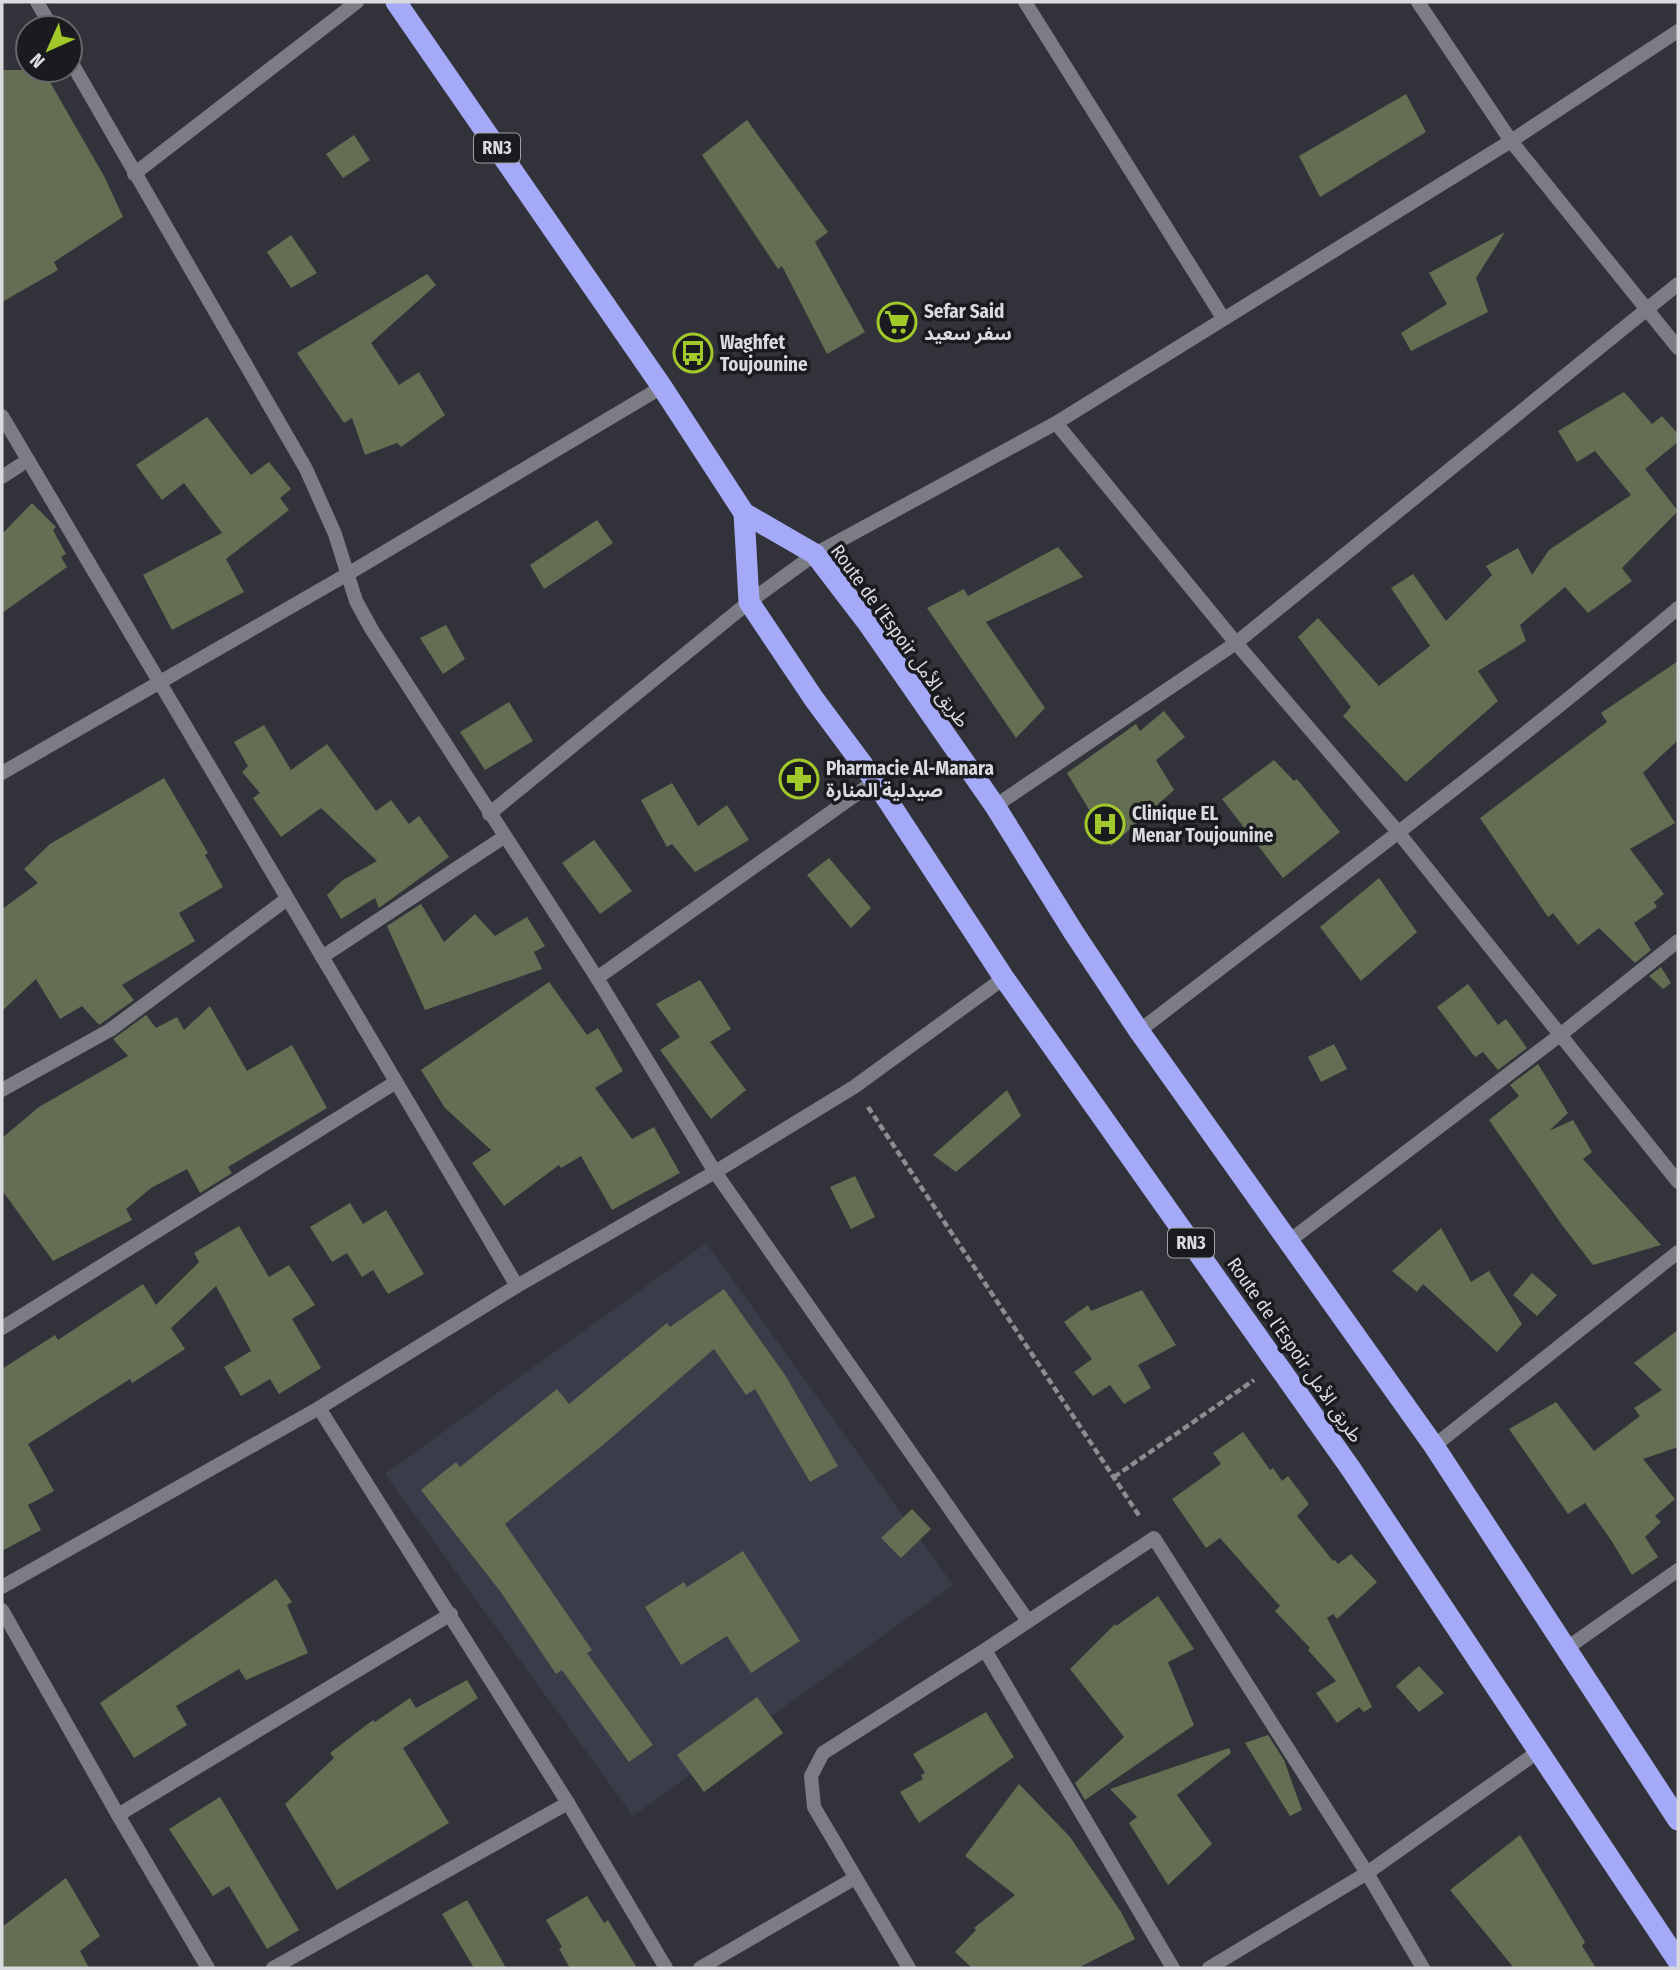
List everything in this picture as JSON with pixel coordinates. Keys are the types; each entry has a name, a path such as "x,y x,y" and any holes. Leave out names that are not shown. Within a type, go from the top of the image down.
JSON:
{"highway":[{"name":"Route de l’Espoir طريق الأمل","path":"396,2 662,387 744,513 815,554 867,622 995,806 1073,933 1139,1031 1434,1446 1678,1820"},
{"name":"Route de l’Espoir طريق الأمل","path":"744,513 749,602 814,699 875,781 1004,978 1351,1469 1678,1961"}],"street":[{"path":"134,174 357,2"},
{"path":"1025,2 1223,318"},
{"path":"1418,2 1511,141 1678,348"},
{"path":"489,814 749,602 815,554 1056,423 1511,141 1678,31"},
{"path":"83,84 306,469 335,534 356,601 372,630 597,978 715,1172 1028,1622"},
{"path":"995,806 1237,643 1678,284"},
{"path":"2,773 346,575 662,387"},
{"path":"2,416 517,1286"},
{"path":"1056,423 1237,643 1398,831 1678,1182"},
{"path":"2,477 28,460"},
{"path":"1139,1031 1398,831 1678,608"},
{"path":"597,978 875,781"},
{"path":"321,957 505,837"},
{"path":"2,1090 110,1030 287,899"},
{"path":"1289,1241 1560,1035 1678,941"},
{"path":"2,1587 319,1408 517,1286 715,1172 854,1087 1004,978"},
{"path":"2,1328 396,1082"},
{"path":"1434,1446 1678,1252"},
{"path":"319,1408 451,1614 666,1968"},
{"path":"909,1968 814,1807 811,1776 823,1753 1154,1538 1367,1873 1423,1968"},
{"path":"1567,1648 1678,1570"},
{"path":"2,1610 208,1968"},
{"path":"118,1815 451,1614"},
{"path":"985,1650 1172,1968"},
{"path":"1209,1968 1367,1873 1539,1751"},
{"path":"273,1968 568,1803"},
{"path":"700,1968 855,1878"}],"path":[{"path":"854,1087 1154,1538"},
{"path":"1114,1477 1277,1364"}],"shaded area":[{"path":"706,1243 953,1585 633,1816 385,1474"}],"building":[{"path":"2,70 14,70 14,84 51,84 104,176 123,217 54,262 58,270 2,302"},
{"path":"1406,94 1426,132 1320,197 1299,156"},
{"path":"747,120 828,232 815,242 865,332 827,354 782,266 778,269 702,155"},
{"path":"354,135 370,160 343,178 326,154"},
{"path":"1505,232 1476,278 1488,312 1411,351 1401,333 1447,304 1429,273"},
{"path":"291,235 317,273 291,288 267,252"},
{"path":"427,274 436,285 371,343 399,385 419,372 445,415 401,447 397,443 365,455 352,418 344,423 297,353"},
{"path":"1624,392 1652,424 1662,416 1678,434 1678,442 1645,469 1678,511 1622,568 1632,581 1588,613 1565,587 1520,625 1526,641 1478,671 1498,701 1406,782 1343,716 1351,707 1298,637 1318,618 1379,686 1430,646 1391,588 1413,574 1446,621 1492,575 1486,566 1518,548 1532,575 1549,550 1631,495 1595,451 1577,462 1558,431"},
{"path":"207,417 251,475 269,462 291,489 280,498 289,510 226,559 244,592 172,630 143,575 222,533 184,483 162,500 136,465"},
{"path":"32,503 56,527 53,530 66,554 61,557 67,567 2,613 2,534"},
{"path":"597,520 613,543 544,589 530,565"},
{"path":"1058,547 1083,577 986,622 1045,708 1016,738 927,608 964,589 968,596"},
{"path":"446,625 465,659 443,674 420,638"},
{"path":"1678,661 1678,740 1643,773 1675,823 1630,849 1664,894 1654,902 1657,907 1634,923 1651,950 1635,963 1599,928 1578,945 1553,913 1548,917 1480,818 1607,722 1601,713"},
{"path":"509,702 533,741 485,770 460,732"},
{"path":"1164,711 1185,737 1156,760 1174,790 1111,846 1067,773 1136,724 1140,731"},
{"path":"264,725 291,770 327,744 376,811 391,800 409,824 419,816 449,857 379,908 375,898 341,919 327,895 343,880 377,861 321,808 281,837 253,798 260,793 242,772 248,766 234,742"},
{"path":"1274,760 1294,781 1297,779 1340,832 1283,878 1222,799"},
{"path":"164,778 208,853 205,855 223,887 179,913 195,941 122,985 134,1000 99,1025 82,1006 60,1019 36,979 2,1011 2,909 38,883 24,869 50,844"},
{"path":"672,783 698,826 727,805 749,840 695,872 672,844 667,847 641,800"},
{"path":"594,840 632,891 600,914 562,863"},
{"path":"829,858 871,908 851,928 807,875"},
{"path":"1379,878 1417,932 1361,981 1320,927"},
{"path":"421,904 444,942 475,914 495,936 527,917 545,946 534,952 542,969 425,1010 387,926"},
{"path":"1661,967 1671,983 1663,989 1649,976"},
{"path":"700,980 731,1029 710,1042 746,1090 711,1119 660,1050 680,1037 656,1004"},
{"path":"549,982 587,1035 598,1028 623,1071 595,1088 632,1139 654,1127 680,1173 612,1210 581,1156 561,1168 559,1165 504,1206 472,1163 491,1150 445,1108 421,1070"},
{"path":"1468,984 1498,1025 1506,1019 1527,1048 1498,1070 1483,1052 1475,1057 1437,1007"},
{"path":"210,1006 247,1071 292,1045 327,1108 228,1167 232,1173 200,1193 187,1169 151,1188 126,1209 132,1220 53,1261 2,1190 2,1138 39,1107 128,1056 113,1039 146,1015 156,1028 177,1017 184,1030"},
{"path":"1334,1044 1347,1069 1321,1082 1308,1057"},
{"path":"1538,1064 1568,1113 1549,1131 1573,1120 1592,1152 1583,1159 1661,1245 1593,1265 1489,1120 1519,1096 1510,1085"},
{"path":"1007,1090 1021,1116 956,1172 933,1155"},
{"path":"855,1176 875,1217 851,1229 830,1187"},
{"path":"350,1203 363,1224 386,1210 424,1274 388,1294 373,1270 362,1277 347,1253 332,1262 310,1227"},
{"path":"239,1226 269,1277 289,1265 315,1305 292,1319 321,1368 279,1394 270,1379 241,1396 224,1367 251,1351 216,1286 171,1328 185,1349 132,1383 130,1379 28,1444 54,1491 28,1505 41,1530 2,1551 2,1369 55,1335 58,1340 143,1284 156,1305 199,1262 194,1253"},
{"path":"1441,1228 1471,1282 1489,1271 1522,1324 1497,1352 1423,1284 1417,1292 1392,1271"},
{"path":"1532,1273 1557,1295 1537,1316 1513,1295"},
{"path":"724,1289 785,1375 838,1466 810,1482 755,1389 746,1395 714,1349 603,1445 505,1524 592,1650 587,1653 653,1745 629,1762 562,1670 556,1674 500,1591 421,1490 456,1462 460,1467 557,1389 569,1404 667,1323 670,1327"},
{"path":"1142,1290 1176,1345 1138,1365 1151,1388 1124,1404 1110,1385 1093,1396 1074,1372 1092,1359 1064,1322 1088,1305 1091,1311"},
{"path":"1678,1330 1678,1447 1643,1459 1675,1499 1655,1516 1661,1522 1645,1537 1658,1557 1632,1575 1585,1503 1568,1514 1509,1429 1556,1402 1594,1451 1640,1416 1634,1408 1662,1390 1634,1363"},
{"path":"1243,1432 1270,1470 1273,1468 1282,1481 1288,1476 1309,1504 1297,1516 1333,1561 1338,1564 1351,1554 1377,1582 1337,1619 1333,1614 1327,1618 1372,1707 1364,1712 1359,1707 1337,1723 1316,1693 1336,1681 1275,1611 1280,1606 1220,1538 1206,1548 1172,1499 1221,1464 1213,1453"},
{"path":"912,1509 931,1529 901,1558 881,1538"},
{"path":"743,1551 800,1641 751,1673 727,1636 681,1665 645,1607 684,1582 687,1587"},
{"path":"276,1579 292,1602 287,1605 308,1653 246,1680 239,1669 176,1706 187,1725 134,1758 100,1703"},
{"path":"1158,1596 1194,1649 1168,1662 1194,1725 1085,1800 1075,1783 1124,1737 1070,1669 1115,1624 1116,1626"},
{"path":"1419,1666 1444,1693 1419,1712 1396,1686"},
{"path":"467,1680 478,1698 403,1748 449,1823 337,1890 285,1804 334,1758 330,1753 373,1720 375,1722 410,1698 416,1708"},
{"path":"757,1697 783,1733 704,1792 677,1755"},
{"path":"986,1712 1014,1757 919,1823 900,1792 923,1779 921,1775 925,1773 913,1754"},
{"path":"1268,1735 1284,1760 1302,1810 1290,1816 1245,1743"},
{"path":"1229,1748 1231,1753 1177,1795 1212,1844 1168,1885 1129,1823 1137,1817 1110,1789"},
{"path":"1019,1784 1070,1837 1121,1912 1135,1939 1078,1968 972,1968 955,1952 976,1930 974,1928 1015,1895 965,1856"},
{"path":"220,1797 299,1930 267,1949 229,1886 213,1896 169,1829"},
{"path":"1520,1835 1585,1942 1582,1946 1596,1968 1514,1968 1450,1890"},
{"path":"66,1878 100,1936 80,1951 89,1968 2,1968 2,1927"},
{"path":"587,1896 604,1923 608,1920 637,1968 570,1968 559,1949 562,1947 546,1920"},
{"path":"467,1900 506,1968 474,1968 442,1914"}],"place":[{"name":"Sefar Said سفر سعيد","path":"897,322"},
{"name":"Waghfet Toujounine","path":"693,353"},
{"name":"Pharmacie Al-Manara صيدلية المنارة","path":"799,779"},
{"name":"Clinique EL Menar Toujounine","path":"1105,824"}]}
